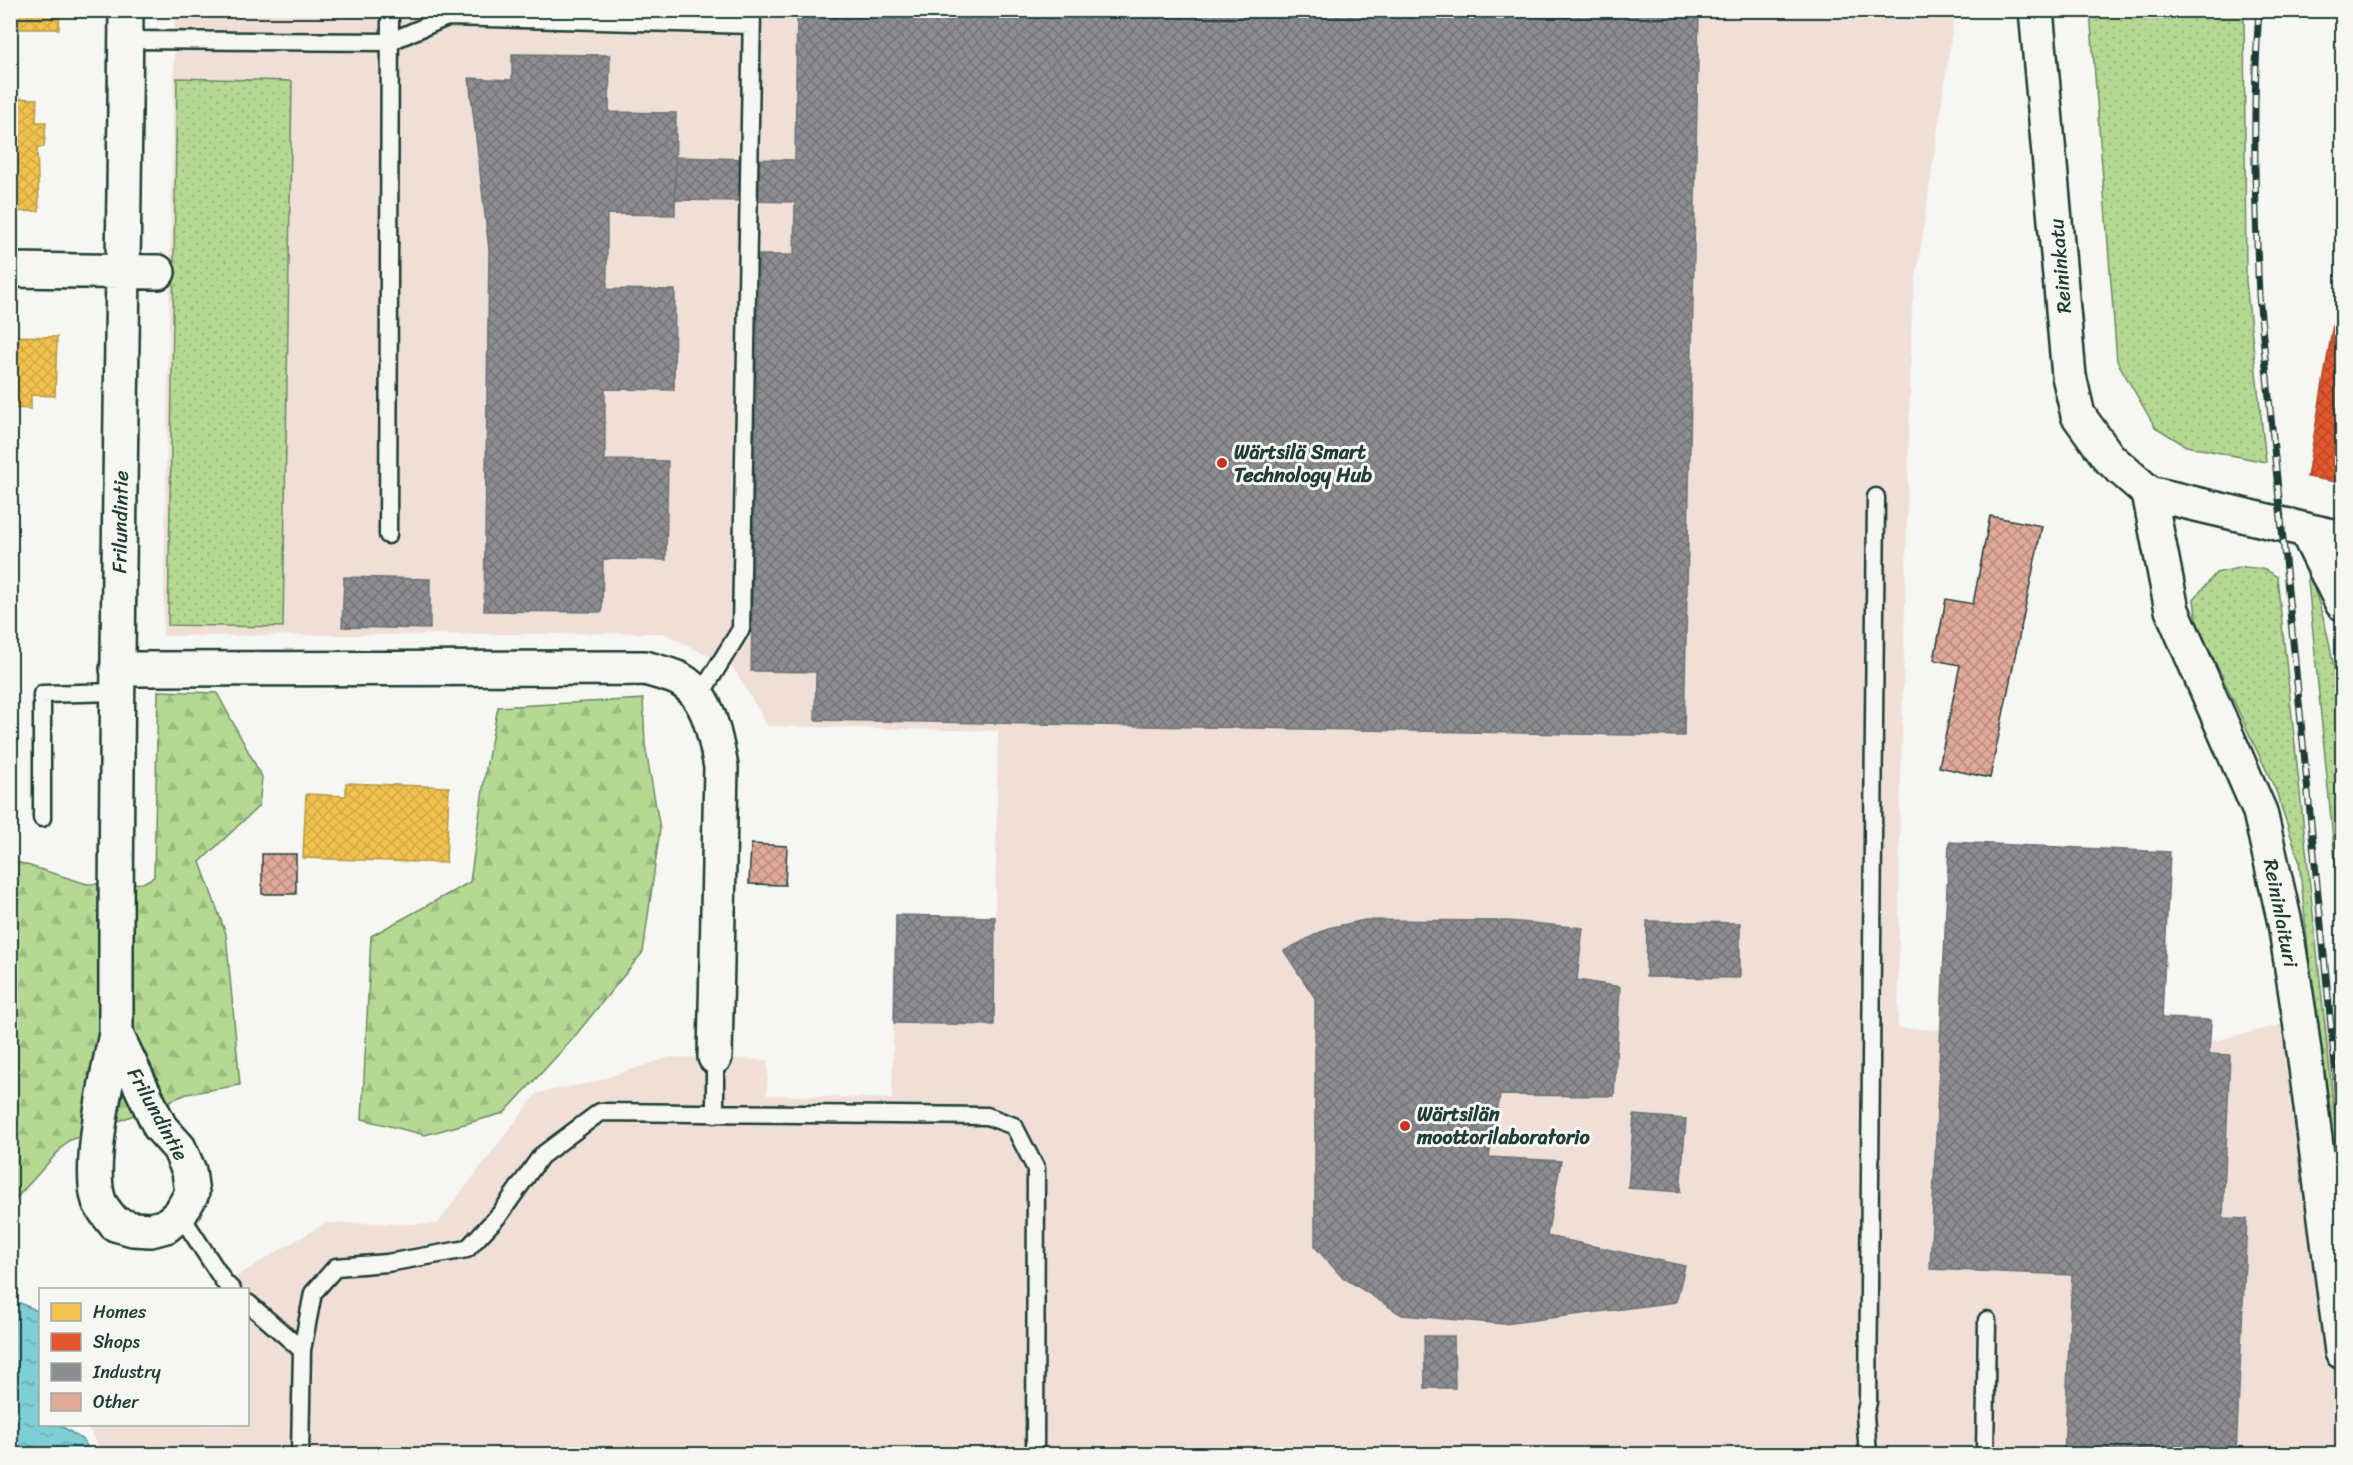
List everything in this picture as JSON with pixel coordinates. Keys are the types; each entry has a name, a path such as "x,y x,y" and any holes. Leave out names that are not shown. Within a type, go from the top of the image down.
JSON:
{"street":[{"name":"Reininkatu","path":"2036,10 2069,376 2078,415 2109,458 2149,493"},
{"name":"Frilundintie","path":"116,1034 160,1127 179,1148 189,1171 192,1193 180,1214 166,1226 151,1230 133,1229 115,1224 99,1201 95,1167 116,1034 117,680 125,26"},
{"path":"10,270 158,272"},
{"path":"2149,493 2343,538"},
{"name":"Reininlaituri","path":"2149,493 2172,610 2263,823 2285,924 2300,1020 2343,1352"},
{"path":"2306,530 2343,603"},
{"path":"117,680 645,668 678,679 699,697 714,730 721,767 715,1057"}],"lane":[{"path":"388,535 390,10"},
{"path":"125,26 389,42 447,17 752,18 741,629 699,697"},
{"path":"1868,1455 1865,1415 1868,1378 1876,497"},
{"path":"2306,530 2343,559"},
{"path":"42,818 42,694 117,680"},
{"path":"715,1057 715,1114"},
{"path":"300,1455 302,1350 312,1293 336,1267 387,1263 467,1249 500,1214 541,1156 600,1112 987,1116 1014,1126 1035,1169 1035,1455"},
{"path":"180,1214 230,1288"},
{"path":"249,1304 302,1350"},
{"path":"1985,1455 1987,1320"}],"shaded area":[{"path":"175,11 1955,11 1912,307 1900,821 1898,1028 2210,1042 2300,1020 2342,1016 2342,1454 103,1454 89,1429 91,1426 249,1426 249,1288 220,1288 325,1223 437,1224 537,1093 590,1083 670,1057 768,1060 767,1095 892,1099 896,915 995,916 998,731 768,726 734,669 663,633 163,636"}],"green space":[{"path":"2090,11 2244,11 2246,282 2266,462 2186,446 2155,427 2117,361"},
{"path":"177,78 292,81 283,627 168,625"},
{"path":"2243,567 2265,569 2277,577 2342,1186 2342,1286 2299,860 2276,791 2197,623 2194,599 2216,573"},
{"path":"2307,571 2322,612 2339,702 2343,795 2342,932"},
{"path":"158,691 217,693 262,777 259,806 200,862 226,934 240,1085 187,1094 68,1141 11,1204 11,860 87,884 143,883 154,877"},
{"path":"643,699 645,745 660,829 643,952 570,1042 504,1113 425,1135 362,1119 371,936 470,882 486,768 498,707"}],"water":[{"path":"20,1303 39,1312 39,1426 62,1426 83,1440 92,1454 11,1454 11,1304"}],"building: Homes":[{"path":"10,10 60,10 59,29 10,29"},
{"path":"10,98 37,99 36,122 46,122 44,147 37,148 39,211 10,212"},
{"path":"10,336 57,337 55,396 31,395 31,409 11,408"},
{"path":"346,783 449,787 446,863 303,858 306,794 346,796"}],"building: Shops":[{"path":"2342,271 2342,483 2307,477"}],"building: Industry":[{"name":"Wärtsilä Smart Technology Hub","path":"797,10 1699,10 1684,736 815,720 816,672 751,671 759,255 794,255 795,202 675,200 676,157 795,160"},
{"path":"512,54 610,55 609,112 676,113 675,215 607,214 607,289 675,290 674,390 605,389 605,460 668,461 666,560 603,559 602,612 484,611 489,250 469,78 512,80"},
{"path":"344,577 430,579 430,629 342,627"},
{"path":"1949,842 2170,852 2162,1018 2211,1020 2209,1054 2230,1055 2223,1218 2247,1219 2236,1454 2064,1454 2072,1275 1930,1269"},
{"path":"896,915 995,917 994,1025 894,1023"},
{"name":"Wärtsilän moottorilaboratorio","path":"1365,920 1508,921 1583,928 1577,980 1620,987 1614,1096 1500,1095 1489,1157 1561,1161 1547,1236 1685,1266 1676,1302 1504,1324 1402,1315 1341,1276 1315,1247 1315,998 1284,951 1328,928"},
{"path":"1647,921 1740,923 1740,978 1646,977"},
{"path":"1634,1115 1686,1119 1680,1192 1628,1188"},
{"path":"1424,1336 1454,1336 1455,1388 1425,1388"}],"building: Other":[{"path":"1990,516 2042,526 1990,778 1939,767 1960,665 1934,660 1946,599 1973,604"},
{"path":"751,844 787,846 785,885 749,884"},
{"path":"262,854 296,854 296,894 262,894"}],"railway":[{"path":"2259,10 2255,118 2259,296 2342,1138"}],"place":[{"name":"Wärtsilä Smart Technology Hub","path":"1222,463"},
{"name":"Wärtsilän moottorilaboratorio","path":"1405,1126"}]}
